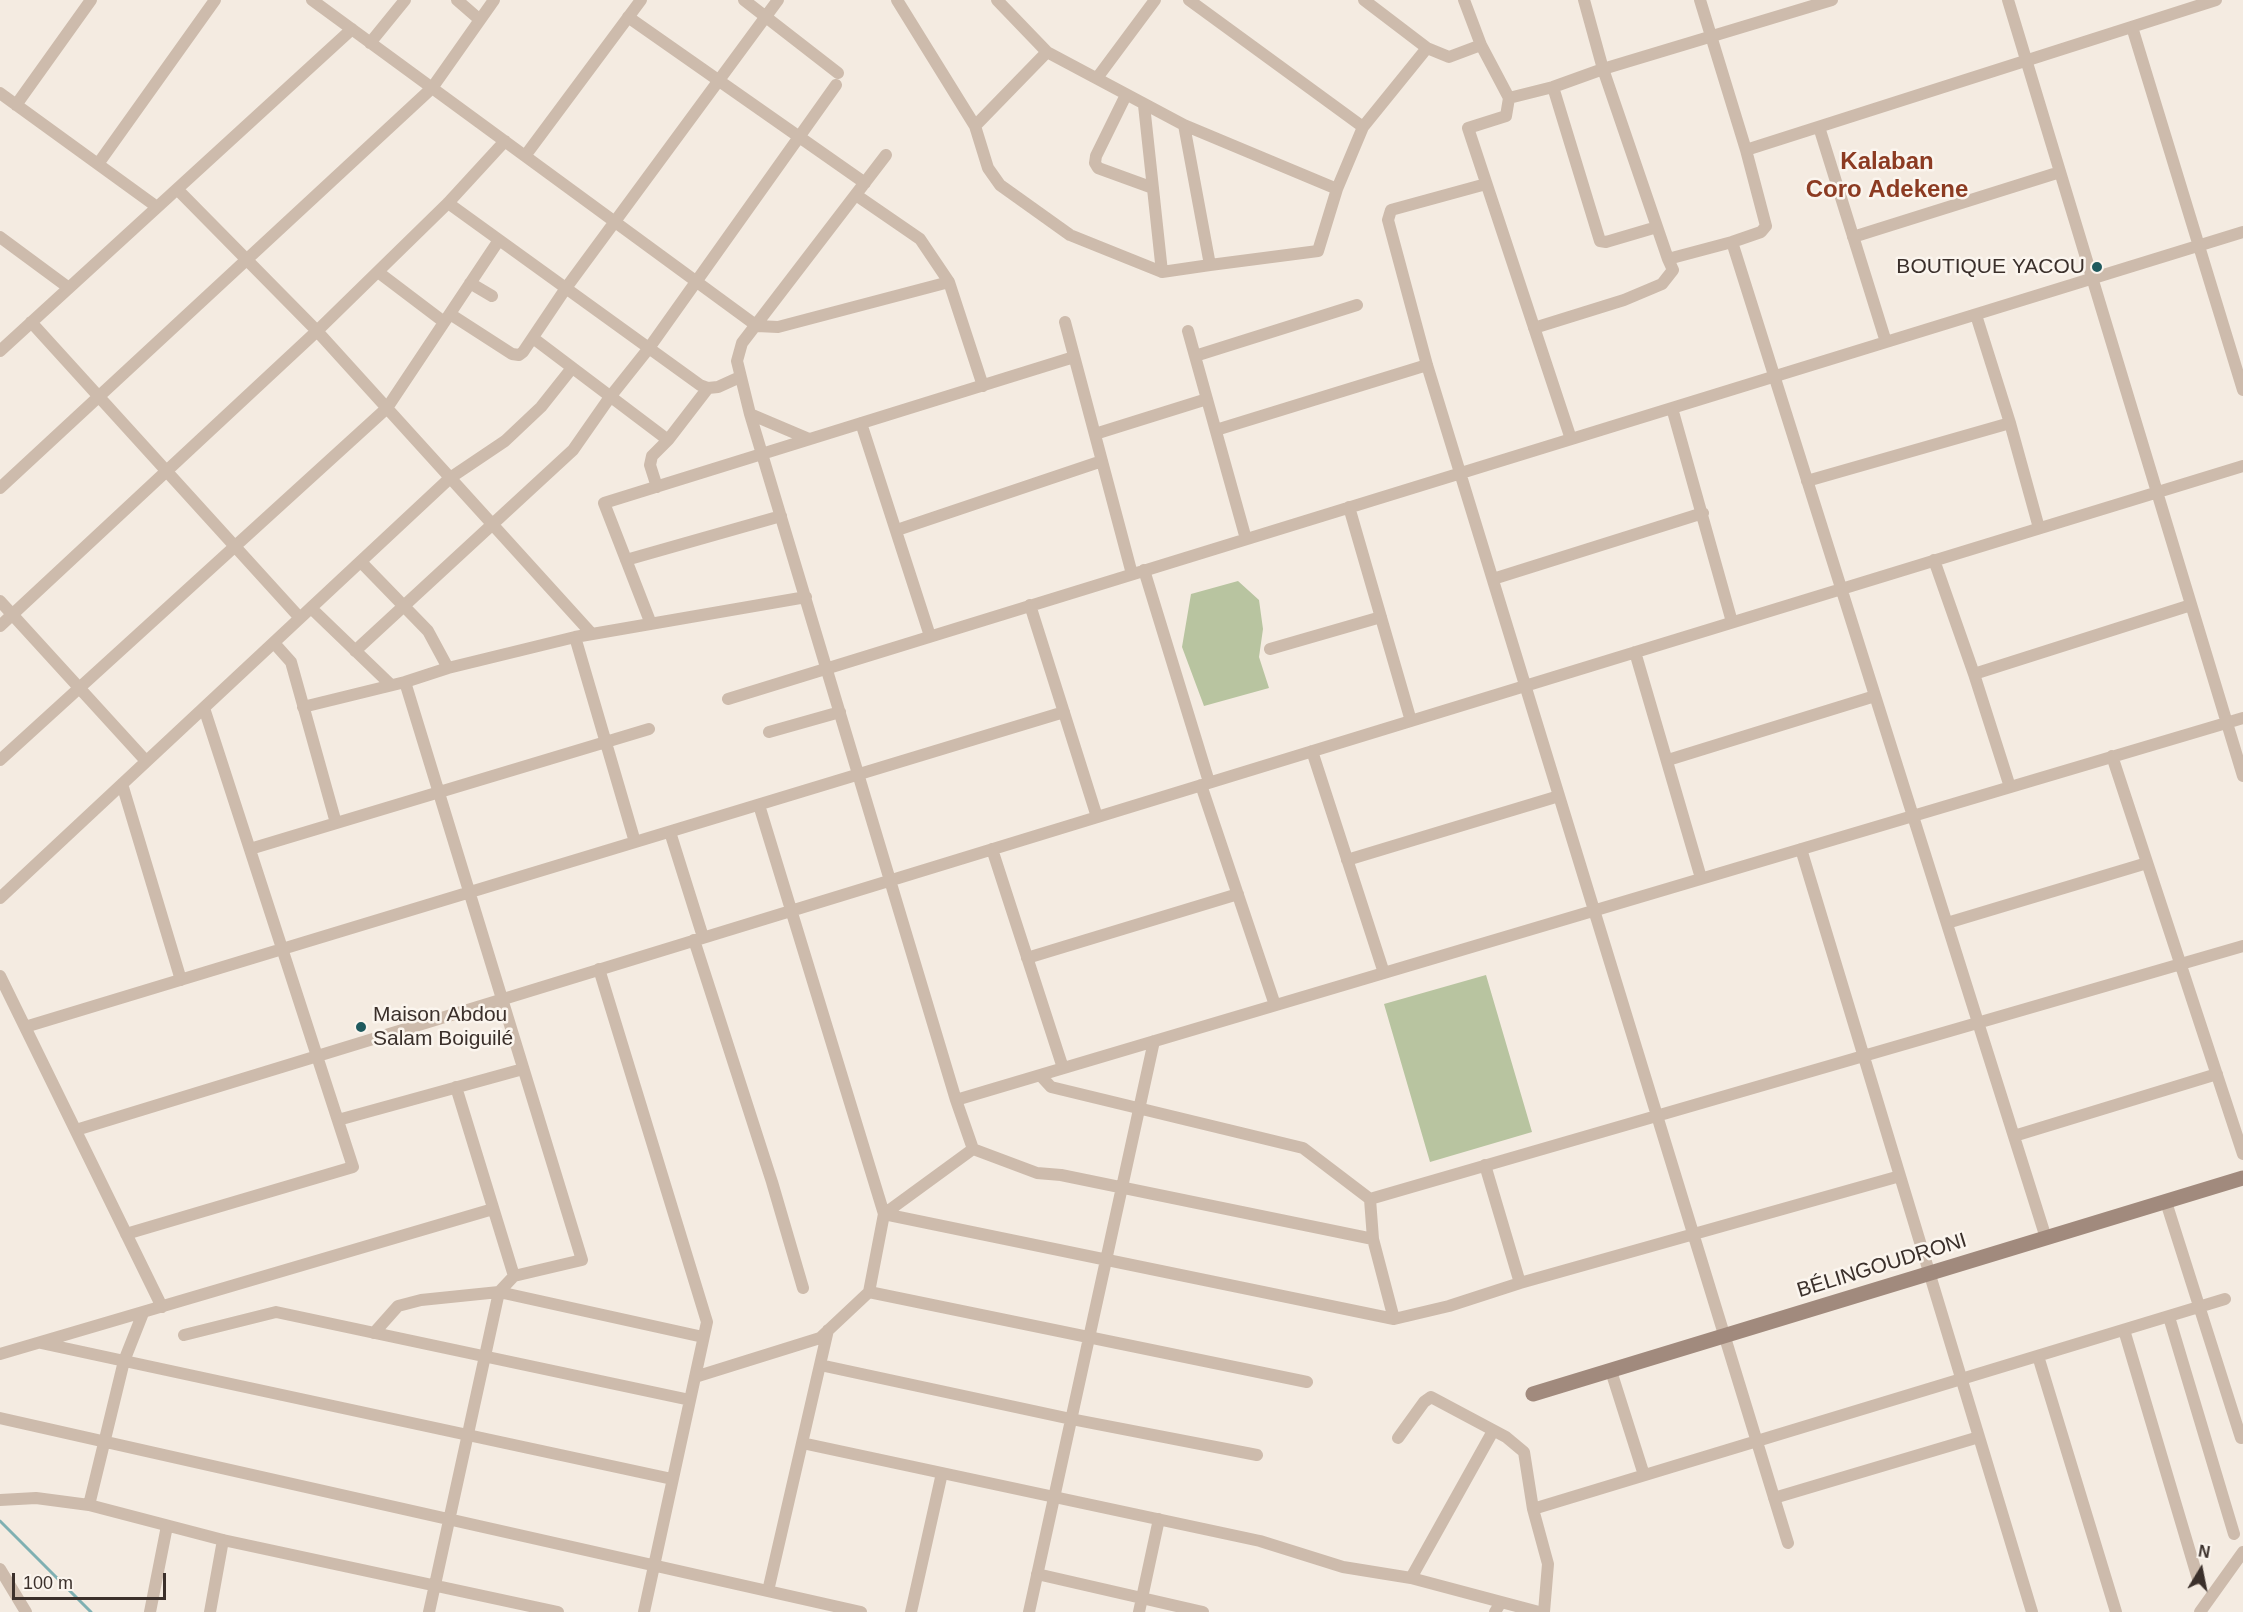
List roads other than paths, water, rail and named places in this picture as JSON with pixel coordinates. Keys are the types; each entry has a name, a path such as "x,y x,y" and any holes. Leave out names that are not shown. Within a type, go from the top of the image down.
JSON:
{"street":[{"path":"16,105 91,0"},
{"path":"98,164 215,0"},
{"path":"312,0 757,326 778,327 949,282"},
{"path":"370,43 405,0"},
{"path":"457,0 480,20"},
{"path":"0,489 432,88 494,0"},
{"path":"525,156 641,0"},
{"path":"355,651 573,450 800,138 837,79 766,16 744,0"},
{"path":"378,272 447,318 512,354 519,355 524,352 566,288 778,0"},
{"path":"897,0 975,126 988,168 1000,185 1070,235 1162,272 1318,251 1337,189 1363,127 1427,48"},
{"path":"997,0 1047,52 1184,125 1337,189"},
{"path":"1097,78 1155,0"},
{"path":"1189,0 1363,127"},
{"path":"1364,0 1427,48 1449,57 1481,45"},
{"path":"1464,0 1481,45 1509,98 1506,116 1468,128 1571,439"},
{"path":"1534,328 1624,300 1662,284 1672,270 1603,69 1584,0"},
{"path":"1668,259 1732,242 1761,232 1766,226 1746,150 1700,0"},
{"path":"1509,98 1553,87 1603,69 1832,0"},
{"path":"2008,0 2243,776"},
{"path":"1746,150 2216,0"},
{"path":"628,17 865,183"},
{"path":"2132,27 2243,390"},
{"path":"0,351 352,29"},
{"path":"975,126 1047,52"},
{"path":"1553,87 1600,241 1606,242 1657,226"},
{"path":"0,93 157,207"},
{"path":"1126,95 1096,156 1095,163 1098,168 1153,189"},
{"path":"1144,105 1162,272"},
{"path":"1184,125 1210,265"},
{"path":"1819,126 1886,342"},
{"path":"0,626 317,331 448,203 505,141"},
{"path":"886,155 742,343 737,361 750,414 956,1100 973,1149"},
{"path":"1853,237 2060,172"},
{"path":"1486,184 1391,210 1388,220 1427,365 1788,1543"},
{"path":"177,189 317,331 591,633"},
{"path":"856,195 920,238 949,282 983,386"},
{"path":"448,203 700,385 708,388 718,387 740,377"},
{"path":"728,699 2243,232"},
{"path":"0,237 69,288"},
{"path":"0,760 387,408 499,240"},
{"path":"1732,242 2046,1238"},
{"path":"470,283 492,296"},
{"path":"1195,356 1357,304"},
{"path":"1976,315 2010,423 2039,528"},
{"path":"31,322 300,618"},
{"path":"1065,322 1102,461 1275,1005"},
{"path":"1188,331 1246,539"},
{"path":"533,338 668,440"},
{"path":"651,624 604,503 1074,357"},
{"path":"1216,430 1427,365"},
{"path":"0,898 450,478 505,441 541,407 572,368"},
{"path":"657,487 650,465 652,456 668,440 708,388"},
{"path":"1095,434 1207,399"},
{"path":"1672,408 1732,622"},
{"path":"750,414 809,440"},
{"path":"861,423 930,636"},
{"path":"1807,481 2010,423"},
{"path":"897,530 1102,461"},
{"path":"76,1130 2243,466"},
{"path":"1349,507 1411,721"},
{"path":"1492,579 1703,513"},
{"path":"626,560 781,516"},
{"path":"1934,560 2010,787"},
{"path":"361,562 428,631 448,668"},
{"path":"303,707 591,633 806,597"},
{"path":"0,601 146,761"},
{"path":"1030,605 1097,817"},
{"path":"1974,674 2191,605"},
{"path":"311,608 390,685"},
{"path":"1270,649 1381,617"},
{"path":"575,637 636,842"},
{"path":"274,643 291,662 336,823"},
{"path":"1635,652 1701,878"},
{"path":"405,682 582,1260 514,1276 500,1292 429,1612"},
{"path":"1668,760 1875,696"},
{"path":"126,1234 353,1167 204,708"},
{"path":"769,732 840,712"},
{"path":"25,1027 1064,712"},
{"path":"956,1100 2243,718"},
{"path":"250,849 649,729"},
{"path":"1312,751 1384,973"},
{"path":"2112,756 2243,1154"},
{"path":"122,784 181,980"},
{"path":"1347,860 1559,796"},
{"path":"695,1377 820,1338 868,1292 884,1214 759,805"},
{"path":"670,832 699,939 803,1288"},
{"path":"992,849 1063,1068"},
{"path":"1800,849 2031,1612"},
{"path":"1947,923 2147,863"},
{"path":"1028,958 1238,894"},
{"path":"1370,1198 2243,946"},
{"path":"599,969 707,1322 644,1612"},
{"path":"0,977 162,1307"},
{"path":"1029,1612 1154,1041"},
{"path":"338,1120 523,1069"},
{"path":"2014,1136 2217,1074"},
{"path":"1040,1075 1051,1087 1303,1148 1370,1198 1373,1239 1394,1319"},
{"path":"456,1088 514,1276"},
{"path":"884,1214 973,1149"},
{"path":"973,1149 1037,1173 1061,1175 1373,1239"},
{"path":"1485,1165 1520,1283"},
{"path":"884,1214 1394,1319 1449,1306 1520,1283 1900,1176"},
{"name":"BÉLINGOUDRONI","path":"1533,1395 2243,1178"},
{"path":"2166,1202 2241,1438"},
{"path":"0,1353 41,1343 494,1209"},
{"path":"374,1333 398,1306 421,1300 500,1292 704,1337"},
{"path":"868,1292 1308,1382"},
{"path":"1533,1509 2225,1299"},
{"path":"184,1335 276,1312 690,1400"},
{"path":"89,1505 124,1361 142,1313"},
{"path":"2169,1317 2234,1534"},
{"path":"768,1591 828,1330"},
{"path":"2124,1330 2198,1579"},
{"path":"41,1343 672,1479"},
{"path":"2038,1356 2116,1612"},
{"path":"820,1365 1071,1419 1257,1455"},
{"path":"1611,1371 1644,1475"},
{"path":"1398,1438 1424,1402 1431,1398 1506,1437 1524,1452 1533,1509 1548,1564 1544,1612"},
{"path":"0,1418 861,1612"},
{"path":"1411,1578 1493,1431"},
{"path":"1774,1498 1978,1437"},
{"path":"802,1443 1260,1541 1343,1567 1411,1578 1498,1607 1539,1612"},
{"path":"911,1612 942,1473"},
{"path":"3,1500 58,1499 89,1505 223,1540 558,1612"},
{"path":"1139,1612 1159,1519"},
{"path":"150,1612 167,1526"},
{"path":"210,1612 223,1540"},
{"path":"2200,1612 2243,1552"},
{"path":"0,1569 26,1612"},
{"path":"1037,1574 1203,1612"}],"waterway":[{"path":"0,1521 91,1612"}],"place":[{"name":"BOUTIQUE YACOU","path":"2097,267"},
{"name":"Maison Abdou Salam Boiguilé","path":"361,1027"}],"district":[{"name":"Kalaban Coro Adekene","path":"1887,176"}]}
